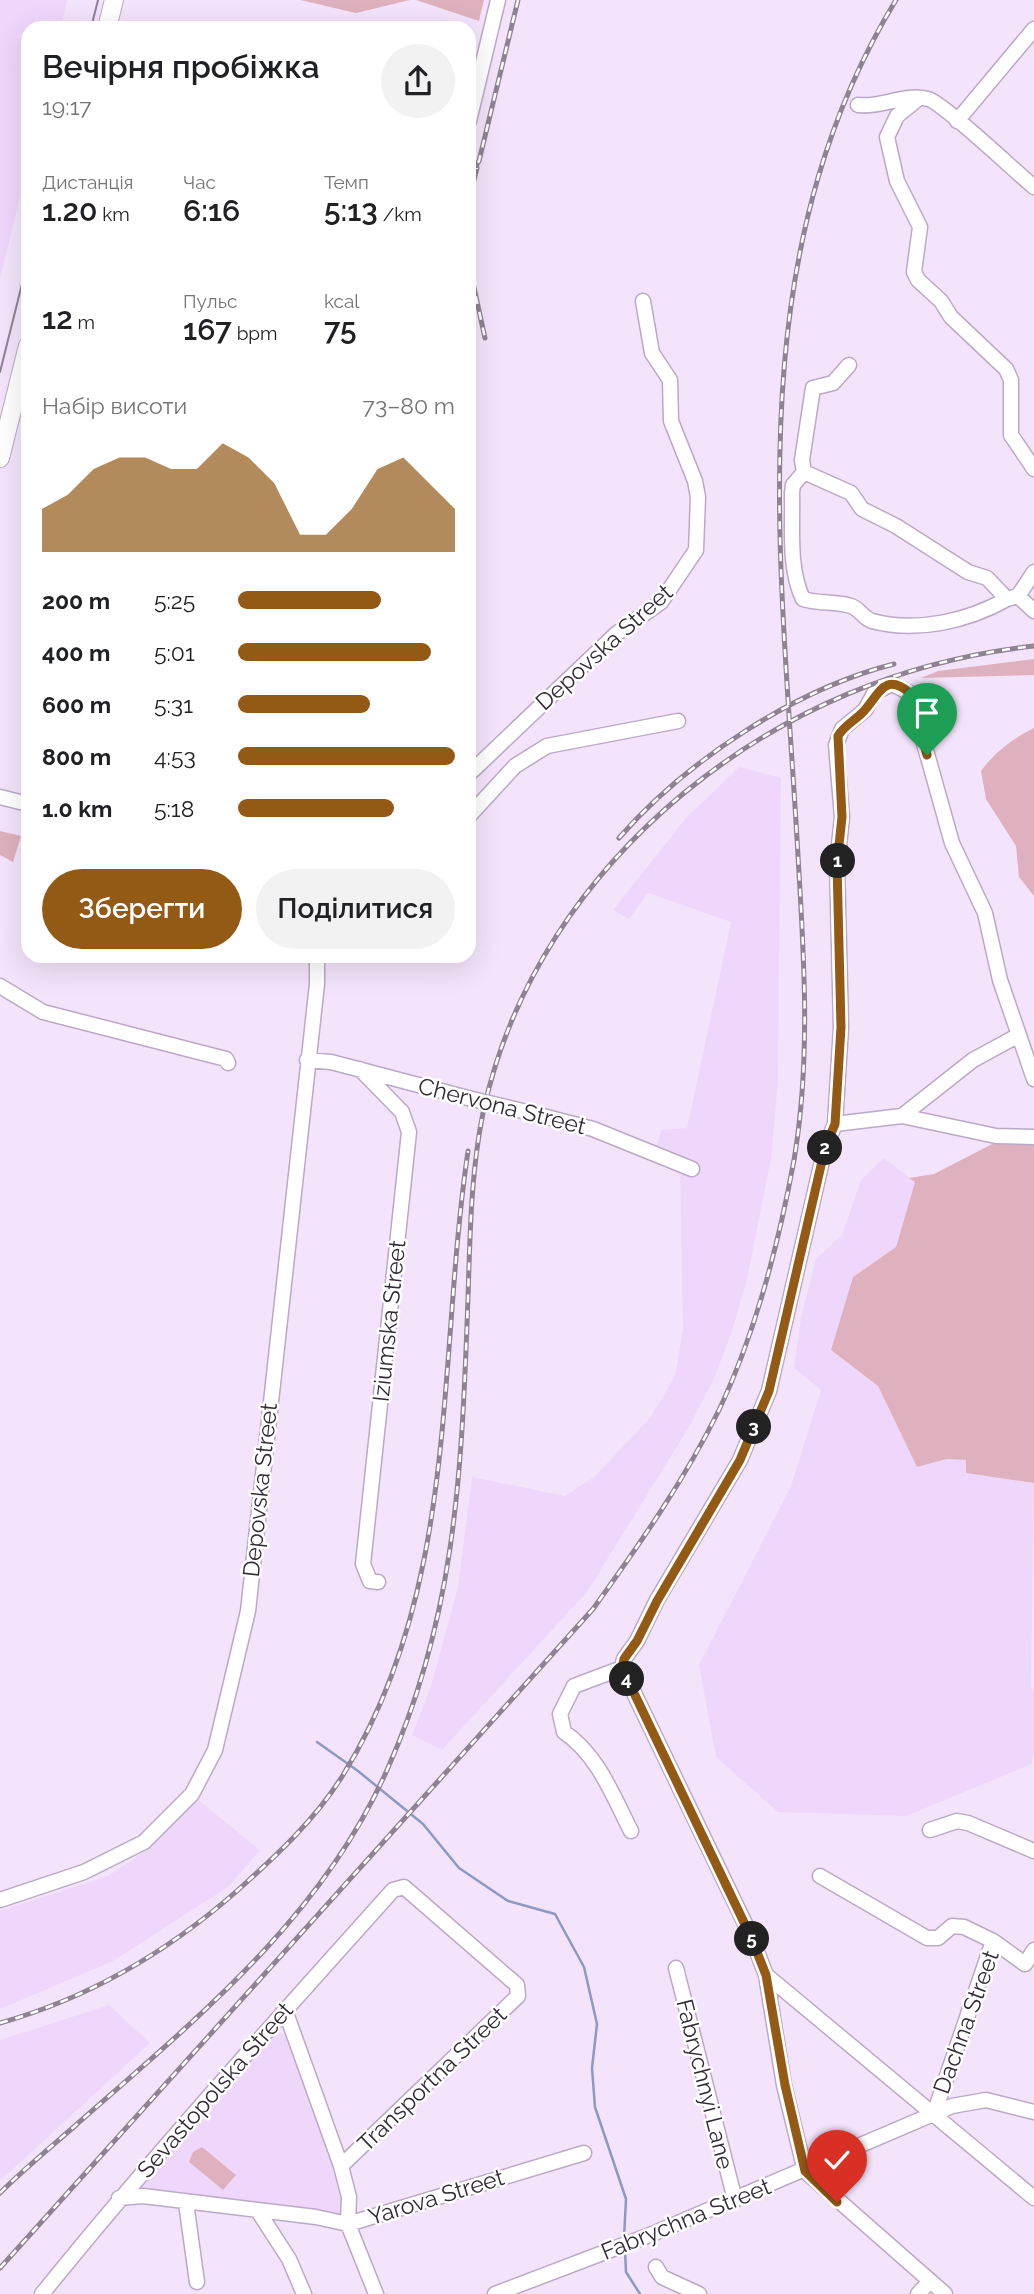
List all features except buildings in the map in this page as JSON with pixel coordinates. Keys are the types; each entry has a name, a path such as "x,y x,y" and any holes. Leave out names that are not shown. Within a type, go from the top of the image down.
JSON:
{"main road":[{"path":"109,21 114,0"},
{"path":"0,458 21,374"}],"street":[{"path":"476,92 498,0"},
{"path":"957,121 1031,38"},
{"path":"918,99 897,116 887,137 897,181 920,227 914,272 918,280 942,301 951,317 1006,369 1012,380 1011,435 1034,469"},
{"path":"858,105 929,99 1034,187"},
{"name":"Depovska Street","path":"476,767 616,634 661,602 696,550 698,497 695,481 671,421 670,380 652,353 643,301"},
{"path":"849,365 833,383 813,388 802,460 804,472 793,485 794,558 797,587 803,598 850,605 870,621 904,625 955,620 1013,597 1034,572"},
{"path":"804,472 851,493 862,509 896,526 968,572 987,578 1034,611"},
{"path":"945,2294 805,2171 785,2085 766,1975 751,1937 622,1668 624,1659 637,1641 657,1601 740,1460 769,1391 825,1148 835,1124 841,1027 837,864 842,817 836,745 842,729 865,710 875,692 892,684 910,693 952,843 985,913 1000,980 1034,1079"},
{"name":"Depovska Street","path":"476,808 515,766 547,746 678,721"},
{"path":"0,797 21,802"},
{"name":"Depovska Street","path":"0,1900 84,1872 144,1842 192,1794 215,1750 248,1611 317,984 317,963"},
{"path":"0,986 43,1012 226,1059 228,1063"},
{"path":"902,1116 973,1060 1019,1035"},
{"name":"Chervona Street","path":"307,1060 331,1062 593,1129 692,1169"},
{"name":"Iziumska Street","path":"360,1069 402,1112 409,1132 363,1564 370,1581 379,1582"},
{"path":"835,1124 902,1116 996,1136 1034,1137"},
{"path":"622,1668 574,1686 560,1714 564,1732 580,1743 601,1773 631,1831"},
{"path":"930,1830 957,1821 968,1823 1034,1851"},
{"path":"820,1876 927,1938 938,1938 952,1926 964,1927 993,1941"},
{"name":"Transportna Street","path":"341,2165 518,1996 517,1985 404,1887 393,1890"},
{"name":"Sevastopolska Street","path":"42,2294 119,2198 393,1890"},
{"name":"Dachna Street","path":"934,2114 993,1941 1029,1968 1034,1950"},
{"name":"Fabrychnyi Lane","path":"676,1968 735,2200"},
{"name":"Dachna Street","path":"766,1975 1034,2198"},
{"path":"285,2011 341,2165 349,2197 348,2224 376,2294"},
{"name":"Fabrychna Street","path":"495,2294 735,2200 968,2101 986,2100 1034,2112"},
{"name":"Yarova Street","path":"119,2198 143,2196 348,2224 584,2152"},
{"path":"186,2203 197,2282"},
{"path":"258,2211 289,2259 304,2294"},
{"path":"656,2267 662,2277 699,2294"},
{"path":"918,2294 930,2281"}],"shaded area":[{"path":"0,0 67,0 62,21 21,21 21,192 0,279"},
{"path":"300,0 410,0 356,13"},
{"path":"416,0 484,0 479,21"},
{"path":"1034,659 1034,675 921,678 938,671"},
{"path":"1034,728 1034,896 1019,877 1016,846 986,799 981,771 1005,746"},
{"path":"739,767 781,778 778,1081 771,1158 747,1279 732,1331 714,1379 689,1427 587,1592 442,1750 412,1735 431,1686 458,1587 472,1477 565,1496 594,1477 650,1418 675,1376 683,1329 680,1171 656,1150 661,1130 687,1128 731,922 648,893 629,919 613,910 686,818"},
{"path":"0,831 21,836 13,862 0,855"},
{"path":"996,1142 1034,1143 1034,1483 966,1473 966,1460 947,1459 917,1467 878,1386 831,1350 853,1277 896,1247 915,1182 909,1178 934,1174"},
{"path":"884,1158 915,1182 896,1247 853,1277 831,1350 878,1385 917,1467 947,1459 967,1460 966,1473 1034,1483 1031,1688 1034,1690 1034,1753 1032,1764 906,1816 778,1812 716,1757 699,1665 791,1486 821,1390 794,1368 801,1317 816,1259 842,1235 861,1180"},
{"path":"197,1799 260,1850 228,1887 113,1961 0,2009 0,1911 108,1876 151,1847"},
{"path":"109,2005 150,2043 0,2181 0,2040"},
{"path":"271,2032 279,2032 288,2037 344,2195 341,2215 144,2192 137,2185"},
{"path":"202,2147 236,2175 223,2190 189,2162 193,2152"}],"waterway":[{"path":"317,1742 358,1771 423,1824 459,1868 508,1901 555,1914 584,1967 597,2024 592,2068 595,2107 626,2199 624,2238"},
{"path":"625,2251 626,2272 640,2294"}],"tram line":[{"path":"93,21 98,0"},
{"path":"0,372 21,288"}],"railway":[{"path":"476,166 518,0"},
{"path":"0,2268 593,1609 676,1487 732,1381 755,1319 781,1223 794,1160 803,1084 805,1008 802,932 780,526 781,417 790,309 811,204 845,100 896,0"},
{"path":"476,172 477,168"},
{"path":"476,297 485,338"},
{"path":"0,2193 166,2046 251,1964 291,1920 327,1874 360,1824 387,1770 409,1715 426,1661 440,1606 449,1552 465,1383 473,1192 483,1113 495,1066 512,1021 532,977 556,936 584,897 648,825 723,763 763,737 848,694 893,677 939,663 1034,646"},
{"path":"619,838 676,782 744,732 819,691 857,675 894,664"},
{"path":"0,2023 33,2013 96,1986 184,1933 238,1890 281,1850 308,1822 343,1775 381,1703 408,1628 426,1550 438,1471 468,1151"}],"route":[{"path":"837,2202 805,2171 785,2085 766,1975 751,1937 622,1668 629,1650 637,1641 657,1601 740,1460 769,1391 825,1148 835,1124 841,1027 837,949 837,864 842,817 836,745 838,736 842,729 865,710 875,692 892,684 898,685 910,693 916,725 927,755"}]}
